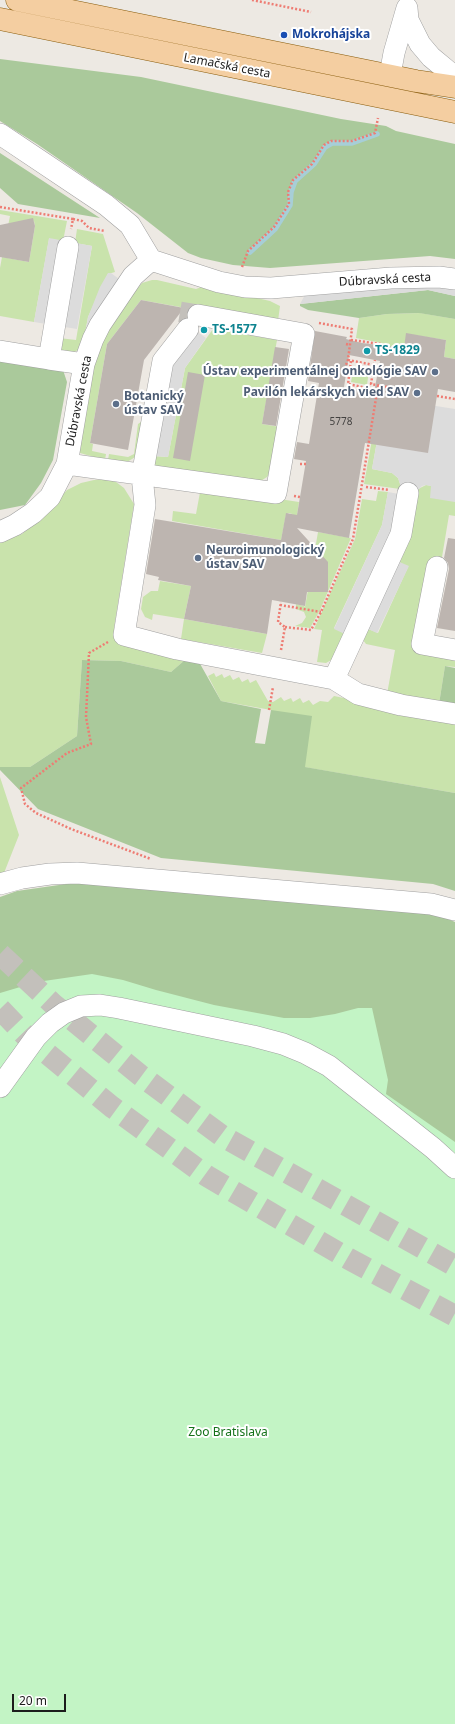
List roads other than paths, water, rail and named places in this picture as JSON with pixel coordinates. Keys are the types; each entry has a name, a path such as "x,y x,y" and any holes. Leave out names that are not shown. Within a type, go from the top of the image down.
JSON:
{"main road":[{"name":"Lamačská cesta","path":"18,0 455,87"},
{"name":"Lamačská cesta","path":"0,19 455,112"},
{"path":"390,75 391,93 398,100"}],"street":[{"path":"390,75 394,53 408,4"},
{"path":"408,4 408,20 420,44 428,54 455,77"},
{"path":"0,134 106,205 130,225 151,260"},
{"path":"49,359 68,247"},
{"name":"Dúbravská cesta","path":"0,532 15,525 34,513 50,497 67,464 84,364 93,339 100,325 132,276 151,260 219,282 245,287 271,288 391,278 438,277 455,279"},
{"path":"67,464 142,476 276,493 304,334 193,322 163,361 142,476 145,505 124,635 177,649 334,679 358,694 401,705 455,714"},
{"path":"0,351 84,364"},
{"path":"334,679 401,534 401,492"},
{"path":"437,567 422,644 455,650"},
{"path":"0,884 22,878 50,874 77,873 424,903 455,910"},
{"path":"0,1087 36,1037 50,1023 64,1013 82,1006 100,1005 119,1008 253,1036 283,1044 305,1053 329,1066 433,1148 455,1168"}],"waterway":[{"path":"250,252 275,229 290,205 291,192 295,181 314,164 325,147 332,143 352,143 377,134"}],"tunnel":[{"path":"180,312 198,315"},
{"path":"0,954 53,1004 140,1075 222,1136 455,1266"},
{"path":"0,1009 26,1036 112,1107 207,1176 349,1259 455,1316"}],"place":[{"name":"Mokrohájska","path":"284,35"},
{"name":"TS-1577","path":"204,330"},
{"name":"TS-1829","path":"367,351"},
{"name":"Ústav experimentálnej onkológie SAV","path":"435,372"},
{"name":"Pavilón lekárskych vied SAV","path":"417,393"},
{"name":"Botanický ústav SAV","path":"116,404"},
{"name":"Neuroimunologický ústav SAV","path":"198,558"}],"park label":[{"name":"Zoo Bratislava","path":"228,1433"}]}
